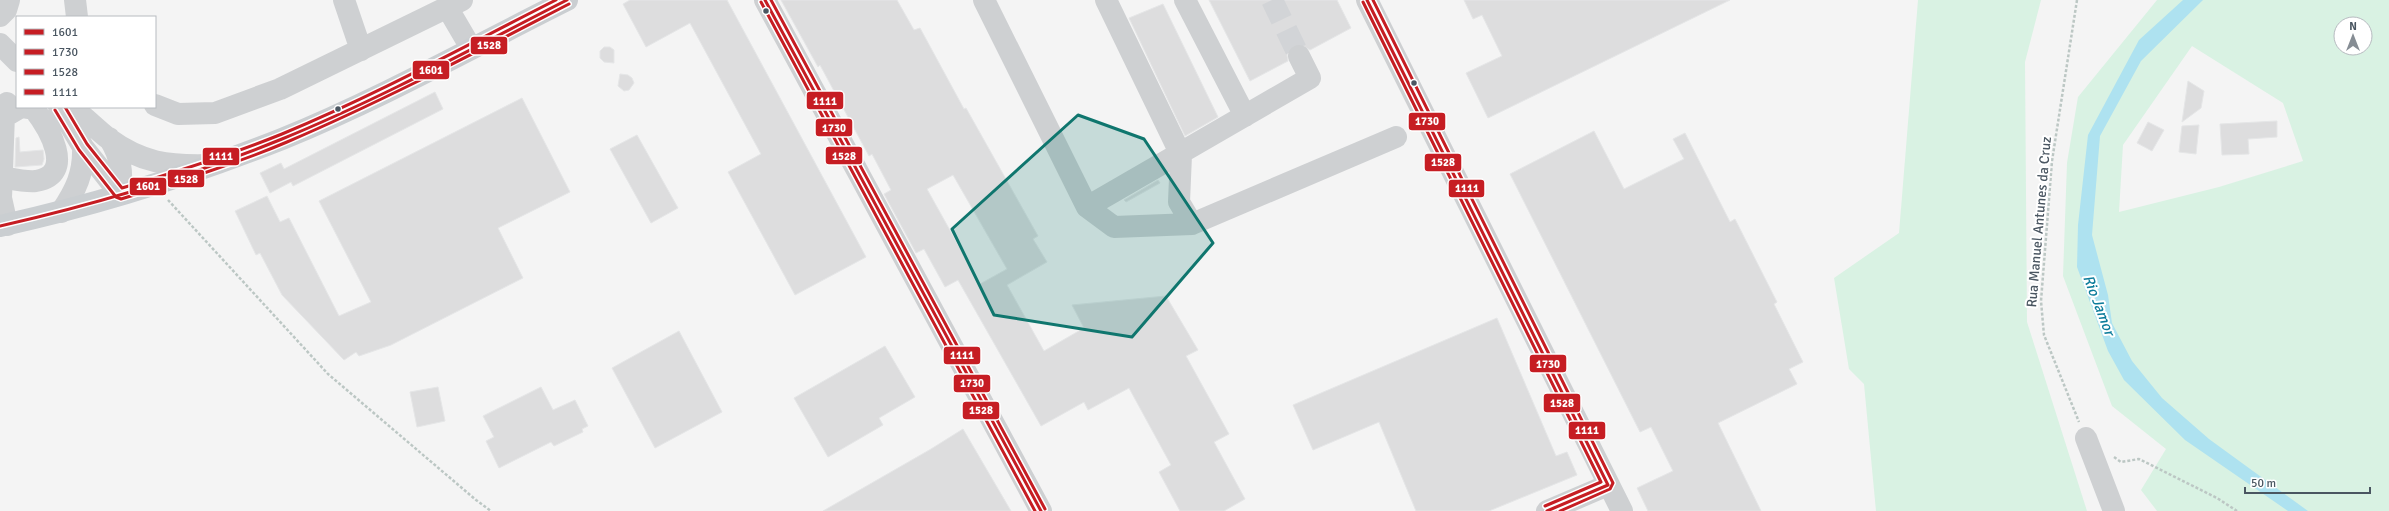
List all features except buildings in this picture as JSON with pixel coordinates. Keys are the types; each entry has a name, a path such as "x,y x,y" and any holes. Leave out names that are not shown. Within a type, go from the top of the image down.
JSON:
{"main road":[{"path":"3,226 61,212 153,184 212,165 282,139 343,112 567,0"}],"street":[{"path":"0,16 6,10 9,0"},
{"path":"75,0 77,16"},
{"path":"344,0 361,50"},
{"path":"765,0 1041,511"},
{"path":"984,0 1087,207 1114,227 1192,224 1396,137"},
{"path":"1106,0 1180,155 1180,202 1192,224"},
{"path":"1185,0 1245,116"},
{"path":"1367,0 1622,511"},
{"path":"156,105 178,114 215,113 280,89 454,4 471,48"},
{"path":"0,44 16,60"},
{"path":"1087,207 1180,155 1310,78 1299,56"},
{"path":"3,226 2,177 4,117 6,105 16,95"},
{"path":"4,117 19,108"},
{"path":"2,177 23,181 44,179 55,169 57,161 53,140 47,125 34,110 25,108"},
{"path":"60,108 82,147 120,194"},
{"path":"72,108 109,138 143,159 181,166 212,165"},
{"path":"109,138 122,165 120,194"},
{"path":"61,212 73,194 80,178 83,163 82,147"},
{"path":"2086,438 2114,511"},
{"path":"1547,511 1608,485"}],"path":[{"name":"Rua Manuel Antunes da Cruz","path":"2077,0 2052,161 2041,301 2044,335 2057,371 2086,438"},
{"path":"153,184 328,374 476,500 492,511"},
{"path":"2110,454 2121,462 2138,459 2217,498 2237,511"}],"highlighted area":[{"path":"1078,115 1144,139 1213,243 1132,337 994,315 952,229"}],"green space":[{"path":"1918,0 2041,0 2025,62 2027,322 2087,511 1876,511 1864,384 1849,369 1834,278 1899,233"},
{"path":"2157,0 2389,0 2389,511 2157,511 2141,490 2166,449 2112,406 2063,276 2067,163 2078,97","holes":["2192,46 2283,103 2303,161 2219,187 2119,212 2123,145"]}],"water":[{"name":"Rio Jamor","path":"2183,0 2203,0 2141,61 2100,136 2092,235 2108,295 2112,323 2132,361 2162,398 2209,439 2308,511 2288,511 2185,440 2124,380 2108,351 2077,267 2078,225 2088,135 2139,40"}],"tunnel":[{"path":"1272,0 1299,56"}],"transit line":[{"name":"1111","path":"66,108 87,144 122,188 223,156 262,142 317,119 420,70 556,0"},
{"name":"1601","path":"0,226 107,199 143,188 213,165 282,139 319,124 390,90 567,0"},
{"name":"1730","path":"765,0 1041,511"},
{"name":"1111","path":"771,0 1045,509"},
{"name":"1730","path":"1367,0 1608,485"},
{"name":"1111","path":"1373,0 1613,483 1610,489 1560,511"},
{"name":"1528","path":"761,2 1035,511"},
{"name":"1528","path":"1363,2 1601,482 1545,506"},
{"name":"1528","path":"55,110 79,150 116,197 121,199 226,166 287,142 394,93 569,4"},
{"name":"1730","path":"1547,511 1608,485"}]}
